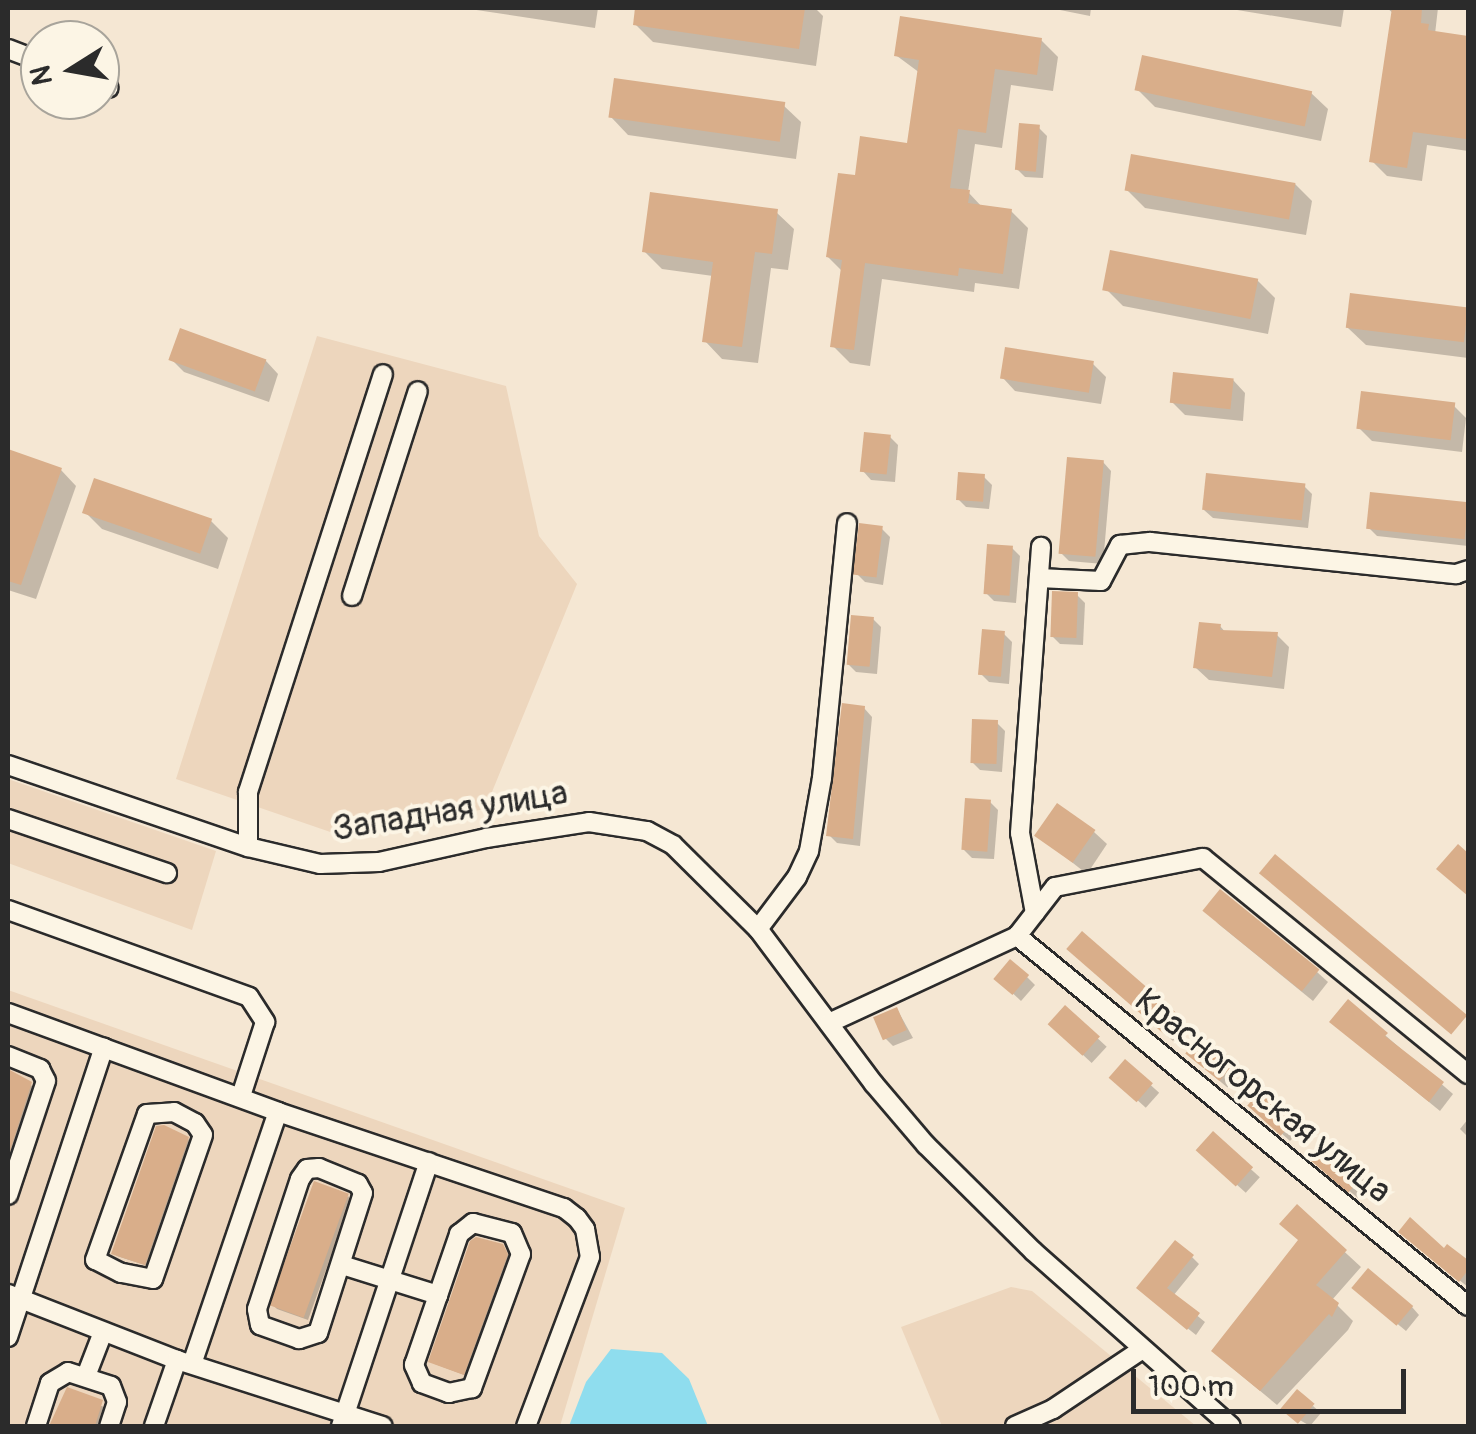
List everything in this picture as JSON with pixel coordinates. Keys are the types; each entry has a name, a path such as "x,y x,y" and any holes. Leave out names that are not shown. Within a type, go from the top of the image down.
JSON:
{"street":[{"path":"248,847 248,792 383,374"},
{"path":"352,596 418,391"},
{"path":"758,929 797,877 809,851 816,819 847,523"},
{"path":"1039,578 1101,581 1120,545 1150,542 1456,574 1468,570"},
{"path":"1035,913 1020,833 1041,546"},
{"name":"Западная улица","path":"8,765 248,847 320,864 379,862 556,825 616,824 673,845 758,929 926,1145 1141,1350 1231,1426"},
{"path":"8,819 167,874"},
{"path":"829,1023 1016,936 1056,887 1203,858 1468,1074"},
{"path":"8,910 249,996 265,1022 241,1096"},
{"name":"Красногорская улица","path":"1016,936 1468,1306"},
{"path":"8,1013 278,1112 564,1208 586,1229 590,1257 526,1426"},
{"path":"8,1336 14,1297 104,1047"},
{"path":"8,1056 40,1069 46,1081 8,1195"},
{"path":"174,1112 187,1078"},
{"path":"174,1112 195,1123 203,1135 153,1280 120,1273 94,1260 147,1114 174,1112"},
{"path":"154,1426 185,1362 278,1112"},
{"path":"343,1420 429,1162"},
{"path":"319,1168 362,1187 342,1265 318,1333 299,1339 260,1325 260,1298 307,1169 319,1168"},
{"path":"480,1223 517,1237 522,1254 472,1388 462,1392 449,1393 422,1383 416,1374 416,1354 438,1295 465,1228 480,1223"},
{"path":"342,1265 438,1295"},
{"path":"14,1297 343,1420 383,1426"},
{"path":"86,1376 103,1332"},
{"path":"1015,1426 1052,1409 1141,1350"},
{"path":"36,1426 56,1376 68,1372 112,1386 116,1394 108,1426"}],"shaded area":[{"path":"317,336 506,386 539,536 577,584 485,809 342,836 176,779"},
{"path":"8,779 216,851 192,930 8,863"},
{"path":"8,990 625,1208 560,1426 8,1426"},
{"path":"1011,1287 1032,1291 1196,1426 942,1426 901,1327"}],"water":[{"path":"611,1349 662,1353 689,1379 708,1426 569,1426 586,1382"}],"building":[{"path":"635,8 805,8 799,49 633,25"},
{"path":"1392,8 1422,8 1421,23 1429,24 1428,30 1468,36 1466,139 1413,132 1407,168 1369,162"},
{"path":"900,16 1042,38 1037,75 995,69 986,133 958,129 950,188 970,190 968,203 1012,209 1003,274 959,268 958,276 865,263 854,350 830,347 842,260 826,257 838,173 855,175 860,136 907,143 919,60 894,56"},
{"path":"1142,55 1312,91 1305,126 1135,90"},
{"path":"614,78 785,102 780,142 608,118"},
{"path":"1019,123 1040,125 1036,172 1015,170"},
{"path":"1131,154 1295,183 1289,219 1125,190"},
{"path":"650,192 778,209 772,254 755,252 742,347 702,342 713,262 642,252"},
{"path":"1110,250 1258,279 1250,319 1102,290"},
{"path":"1350,293 1468,307 1464,342 1346,328"},
{"path":"180,328 266,359 255,391 168,360"},
{"path":"1005,347 1094,361 1089,393 1000,379"},
{"path":"1173,372 1234,378 1230,409 1170,403"},
{"path":"1361,391 1455,403 1451,440 1356,429"},
{"path":"864,432 891,435 887,475 860,472"},
{"path":"8,449 62,468 21,585 8,581"},
{"path":"1067,457 1104,460 1095,557 1059,554"},
{"path":"958,472 985,474 983,502 956,500"},
{"path":"1206,473 1305,483 1302,520 1202,510"},
{"path":"94,478 212,519 200,554 82,513"},
{"path":"1370,492 1468,502 1465,539 1366,529"},
{"path":"859,523 883,526 876,578 853,575"},
{"path":"987,544 1013,546 1009,596 984,594"},
{"path":"1052,591 1078,592 1076,638 1050,637"},
{"path":"851,615 874,617 870,667 847,665"},
{"path":"1199,622 1221,624 1220,630 1278,632 1272,677 1193,668"},
{"path":"982,629 1005,631 1001,677 978,675"},
{"path":"842,703 865,706 853,839 826,836"},
{"path":"972,719 998,720 996,764 970,763"},
{"path":"965,798 991,800 987,852 961,850"},
{"path":"1057,803 1096,830 1073,863 1034,836"},
{"path":"1458,844 1468,853 1468,896 1436,869"},
{"path":"1275,854 1467,1015 1451,1034 1259,873"},
{"path":"1220,889 1319,970 1302,991 1202,911"},
{"path":"1082,931 1180,1016 1164,1034 1066,949"},
{"path":"1010,959 1029,975 1012,995 993,979"},
{"path":"1348,999 1388,1033 1385,1036 1444,1082 1429,1102 1329,1022"},
{"path":"1065,1005 1100,1036 1083,1056 1048,1024"},
{"path":"897,1007 907,1030 883,1040 873,1017"},
{"path":"1201,1034 1235,1062 1219,1081 1185,1053"},
{"path":"1125,1059 1153,1083 1137,1102 1109,1078"},
{"path":"8,1069 32,1082 8,1157"},
{"path":"1264,1087 1297,1117 1281,1136 1247,1106"},
{"path":"164,1125 189,1137 145,1265 111,1254 156,1126"},
{"path":"1213,1131 1253,1167 1236,1186 1196,1150"},
{"path":"1326,1142 1364,1175 1348,1193 1310,1160"},
{"path":"314,1181 349,1194 304,1318 269,1305"},
{"path":"1297,1204 1347,1250 1316,1285 1339,1303 1332,1317 1329,1314 1260,1391 1211,1351 1298,1240 1279,1224"},
{"path":"1410,1217 1444,1248 1447,1244 1468,1260 1468,1270 1459,1282 1398,1232"},
{"path":"476,1237 503,1244 508,1254 464,1375 428,1362 470,1241"},
{"path":"1175,1240 1194,1255 1167,1288 1200,1313 1187,1330 1136,1288"},
{"path":"1368,1268 1413,1306 1396,1326 1351,1288"},
{"path":"67,1387 103,1400 95,1426 49,1426"},
{"path":"1297,1389 1315,1404 1298,1424 1280,1409"}]}
